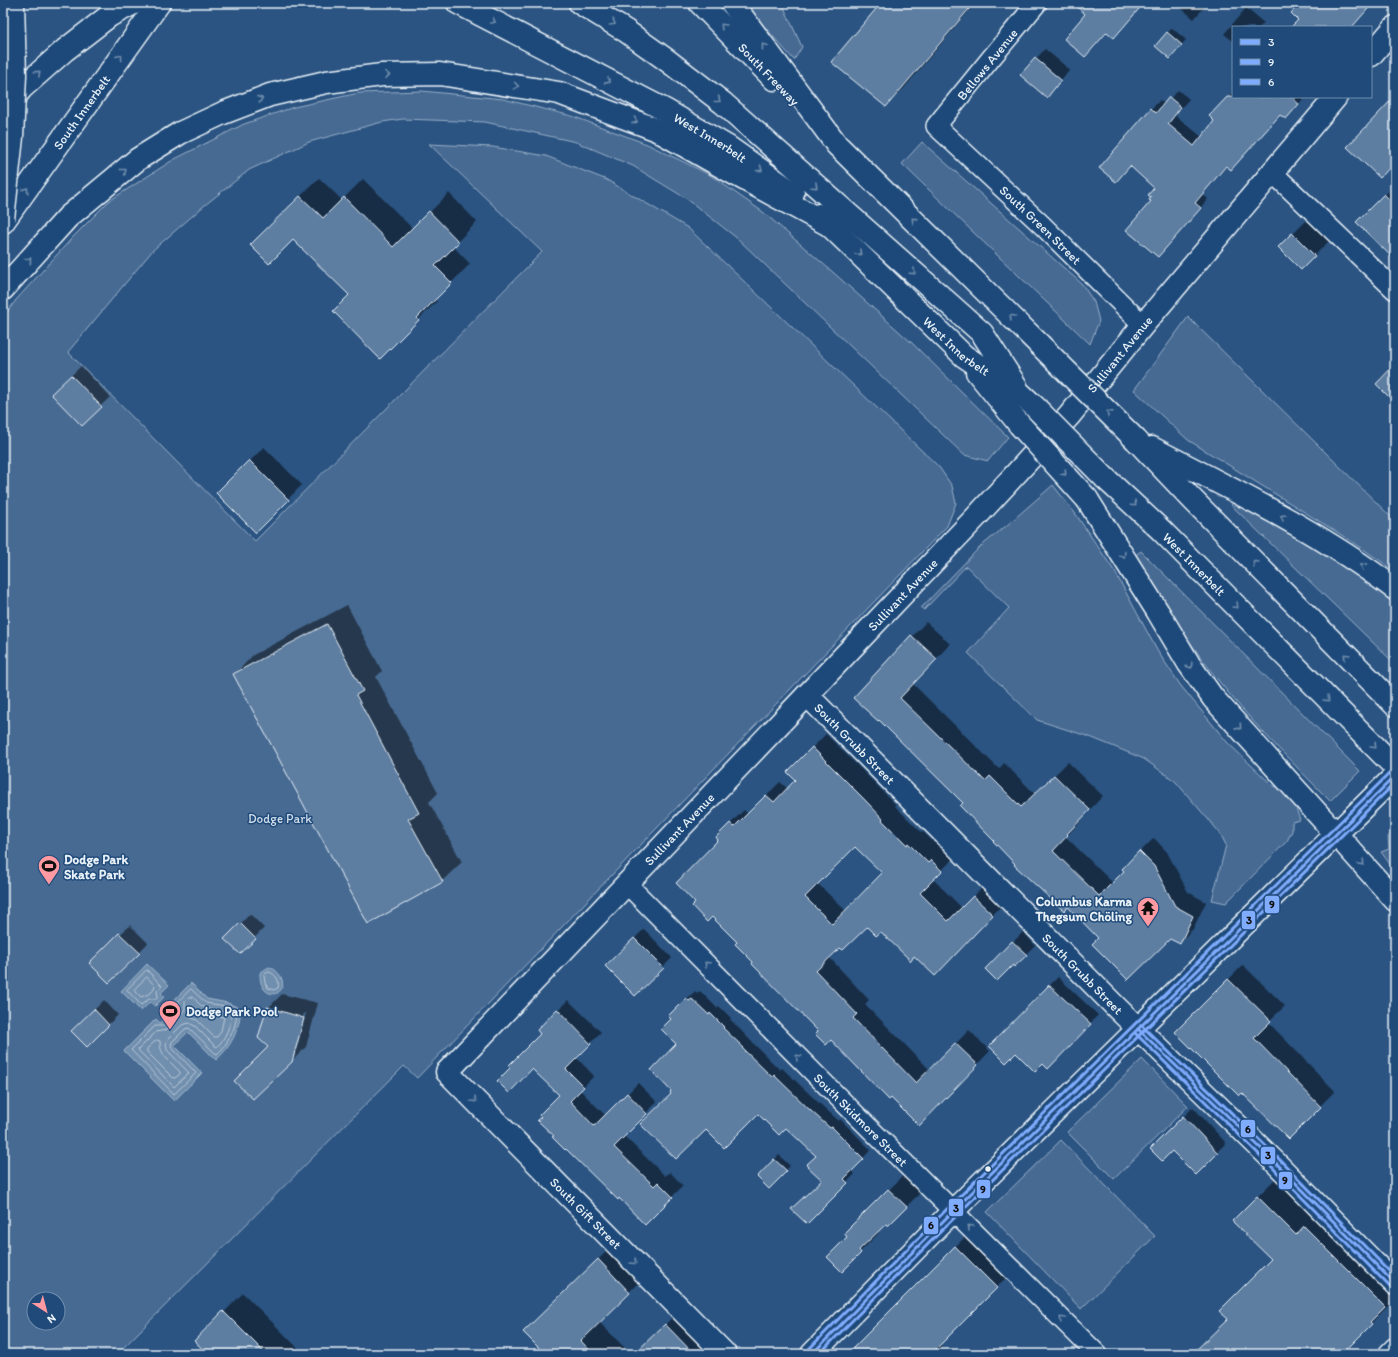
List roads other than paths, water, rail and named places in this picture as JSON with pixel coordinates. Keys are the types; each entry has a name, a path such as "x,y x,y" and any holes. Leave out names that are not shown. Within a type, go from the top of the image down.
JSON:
{"main road":[{"path":"3,219 14,106 15,74 13,3"},
{"path":"3,112 22,88 64,50 110,16 134,3"},
{"name":"South Innerbelt","path":"3,222 159,3"},
{"name":"West Innerbelt","path":"458,3 665,110 728,147 780,183 814,210 964,356 1028,401 1105,478 1161,530 1395,767"},
{"path":"580,3 626,31 723,103 982,333 1028,401"},
{"name":"South Freeway","path":"700,3 837,145"},
{"path":"732,3 837,145 1136,440 1389,700"},
{"path":"1372,54 1395,27"},
{"path":"3,289 68,217 138,159 180,133 223,113 270,96 326,82 382,75 440,74 559,93 655,129 829,225"},
{"name":"Sullivant Avenue","path":"447,1072 976,517 1069,416 1142,325 1335,98"},
{"path":"964,356 1018,424 1087,499 1189,664 1213,698 1395,900"},
{"path":"1136,440 1318,536 1376,574 1395,589"},
{"name":"South Grubb Street","path":"807,695 1138,1029 1276,1163 1395,1284"},
{"path":"812,1354 953,1211 1395,776"},
{"name":"South Gift Street","path":"447,1072 725,1354"},
{"path":"1390,1354 1395,1349"}],"street":[{"name":"Bellows Avenue","path":"936,126 1037,3"},
{"name":"South Green Street","path":"936,126 1042,225 1142,325"},
{"path":"1272,172 1395,290"},
{"name":"South Skidmore Street","path":"627,884 1097,1354"}],"water":[{"path":"147,964 169,985 161,993 164,997 155,1006 150,1002 141,1011 121,991"},
{"path":"269,967 279,974 283,984 281,989 274,994 269,993 264,989 261,983 260,973"},
{"path":"191,983 207,999 228,1003 241,1009 240,1017 234,1037 222,1055 216,1060 188,1032 174,1045 202,1073 174,1101 124,1051 156,1019 160,1023 177,1007 172,1002"}],"place":[{"name":"Dodge Park Skate Park","path":"49,886"},
{"name":"Columbus Karma Thegsum Chöling","path":"1148,928"},
{"name":"Dodge Park Pool","path":"170,1030"}],"park label":[{"name":"Dodge Park","path":"280,818"}]}
